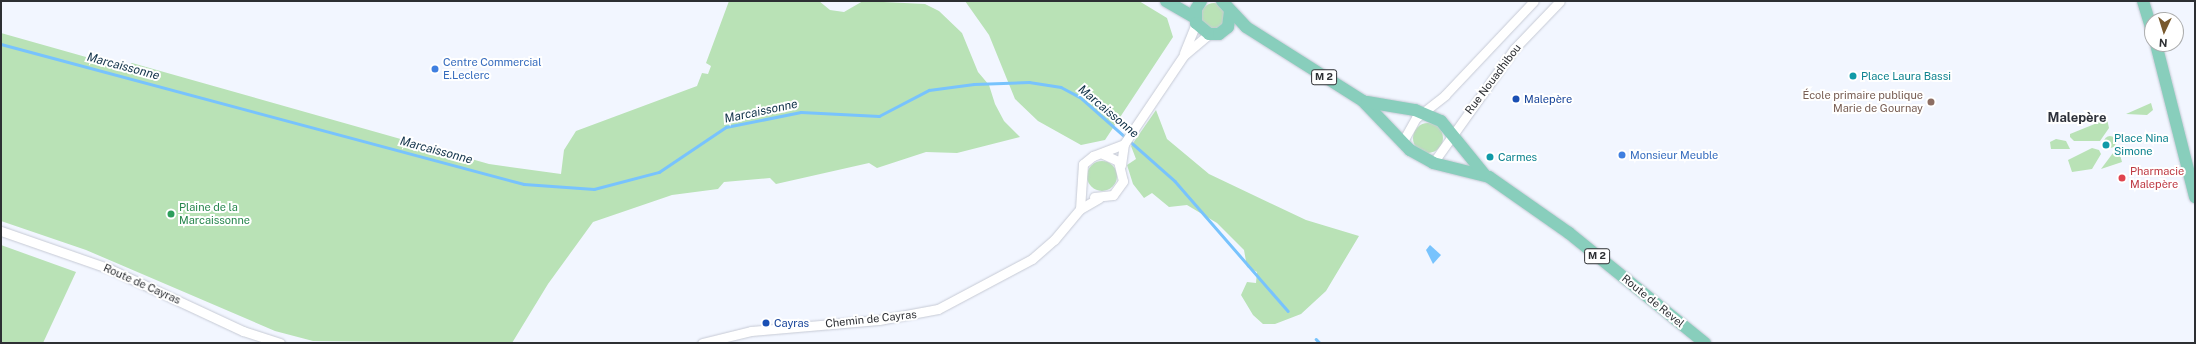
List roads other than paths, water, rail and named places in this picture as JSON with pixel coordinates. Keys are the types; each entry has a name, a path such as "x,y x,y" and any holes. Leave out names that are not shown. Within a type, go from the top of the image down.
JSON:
{"main road":[{"path":"1166,1 1195,20 1208,34"},
{"path":"2143,1 2147,12"},
{"path":"2147,1 2149,12"},
{"path":"1195,20 1199,2"},
{"name":"Route de Revel","path":"1226,6 1238,21 1363,101 1402,143 1433,163 1484,174"},
{"name":"Route de Revel","path":"1224,31 1230,22 1226,6"},
{"name":"Route de Revel","path":"1208,34 1224,31 1261,36"},
{"path":"2158,52 2195,197"},
{"name":"Route de Revel","path":"1363,101 1423,112 1441,121 1454,134 1484,174 1556,224 1706,343"}],"street":[{"name":"Rue Nouadhibou","path":"1402,143 1423,112 1445,95 1534,1"},
{"name":"Rue Nouadhibou","path":"1433,163 1514,49 1560,1"},
{"name":"Chemin de Cayras","path":"702,343 751,331 886,319 938,309 1032,258 1058,235 1080,209 1100,198 1113,195 1120,189 1124,177 1121,165 1124,144 1184,54 1195,20"},
{"name":"Chemin de Cayras","path":"1184,54 1208,34"},
{"path":"1080,209 1082,187 1080,177 1083,164 1093,156 1103,154 1124,144"},
{"path":"1103,154 1121,165"},
{"path":"1082,187 1100,198"},
{"name":"Route de Cayras","path":"1,231 110,269 242,331 280,343"}],"water":[{"path":"1430,245 1441,255 1433,264 1426,250"}],"waterway":[{"name":"Marcaissonne","path":"1,44 524,184 594,189 659,172 726,127 801,112 879,116 929,90 974,84 1029,82 1061,87 1080,97 1175,181 1288,311"},
{"name":"Marcaissonne","path":"1316,339 1320,343"}],"place":[{"name":"Centre Commercial E.Leclerc","path":"435,69"},
{"name":"Place Laura Bassi","path":"1853,76"},
{"name":"Malepère","path":"1516,99"},
{"name":"École primaire publique Marie de Gournay","path":"1931,102"},
{"name":"Place Nina Simone","path":"2106,145"},
{"name":"Monsieur Meuble","path":"1622,155"},
{"name":"Carmes","path":"1490,157"},
{"name":"Pharmacie Malepère","path":"2122,178"},
{"name":"Plaine de la Marcaissonne","path":"171,214"},
{"name":"Cayras","path":"766,323"}],"district":[{"name":"Malepère","path":"2077,118"}]}
